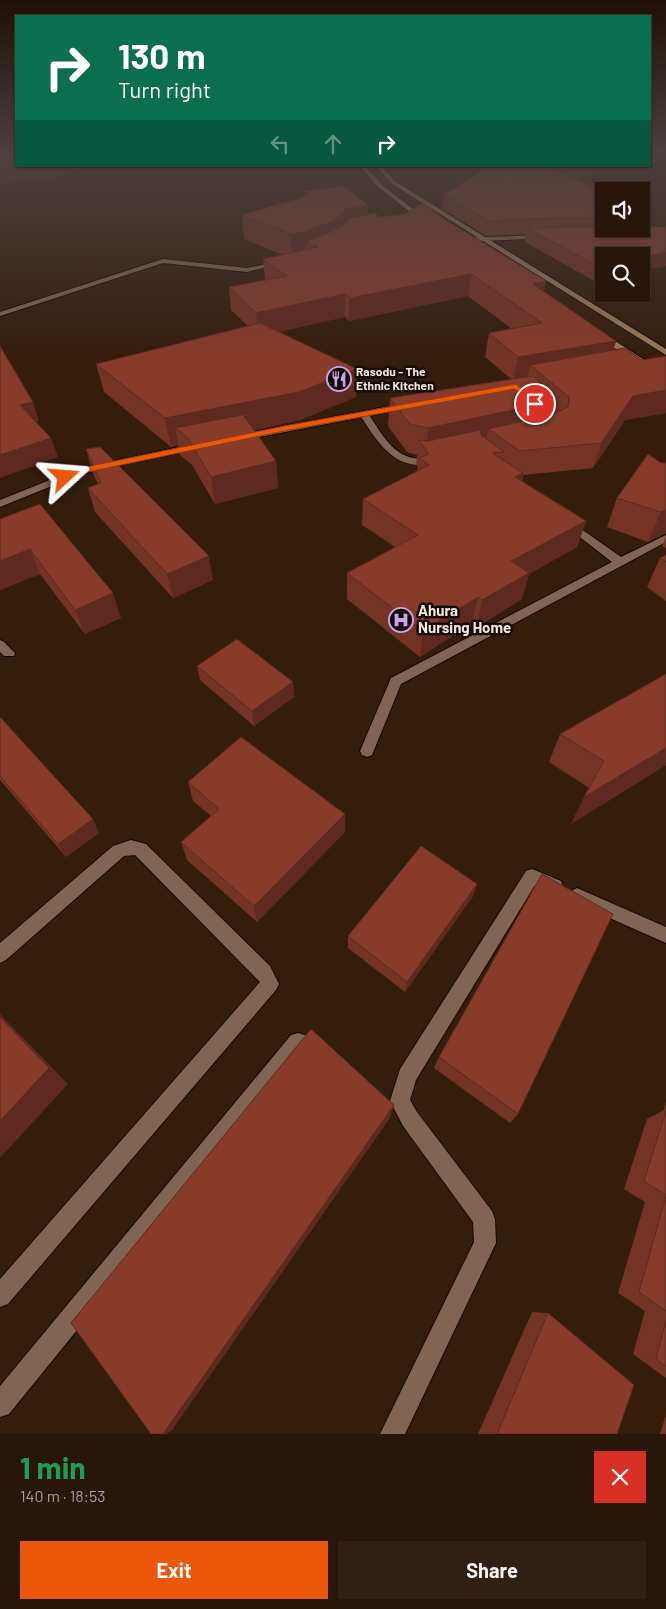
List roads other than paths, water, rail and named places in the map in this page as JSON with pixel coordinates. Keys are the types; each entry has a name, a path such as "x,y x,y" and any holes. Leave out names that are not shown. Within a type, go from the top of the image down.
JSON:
{"main road":[{"path":"421,220 432,227"},
{"path":"452,220 666,353"},
{"path":"451,241 459,246"},
{"path":"593,331 666,378"}],"street":[{"path":"451,241 550,237"},
{"path":"0,314 163,261 247,270 289,262"},
{"path":"624,367 666,359"},
{"path":"226,440 411,405"},
{"path":"364,414 391,452 400,458 425,462 443,458"},
{"path":"0,504 81,471 207,444"},
{"path":"558,516 620,562"},
{"path":"368,751 396,681 666,538"},
{"path":"0,954 99,868 120,851 131,847 140,849 264,972 270,984 0,1296"},
{"path":"392,1434 485,1242 484,1219 410,1119 400,1101 408,1076 532,876 666,935"},
{"path":"0,1405 298,1042"}],"place":[{"name":"Rasodu - The Ethnic Kitchen","path":"339,379"},
{"name":"Ahura Nursing Home","path":"401,620"}]}
